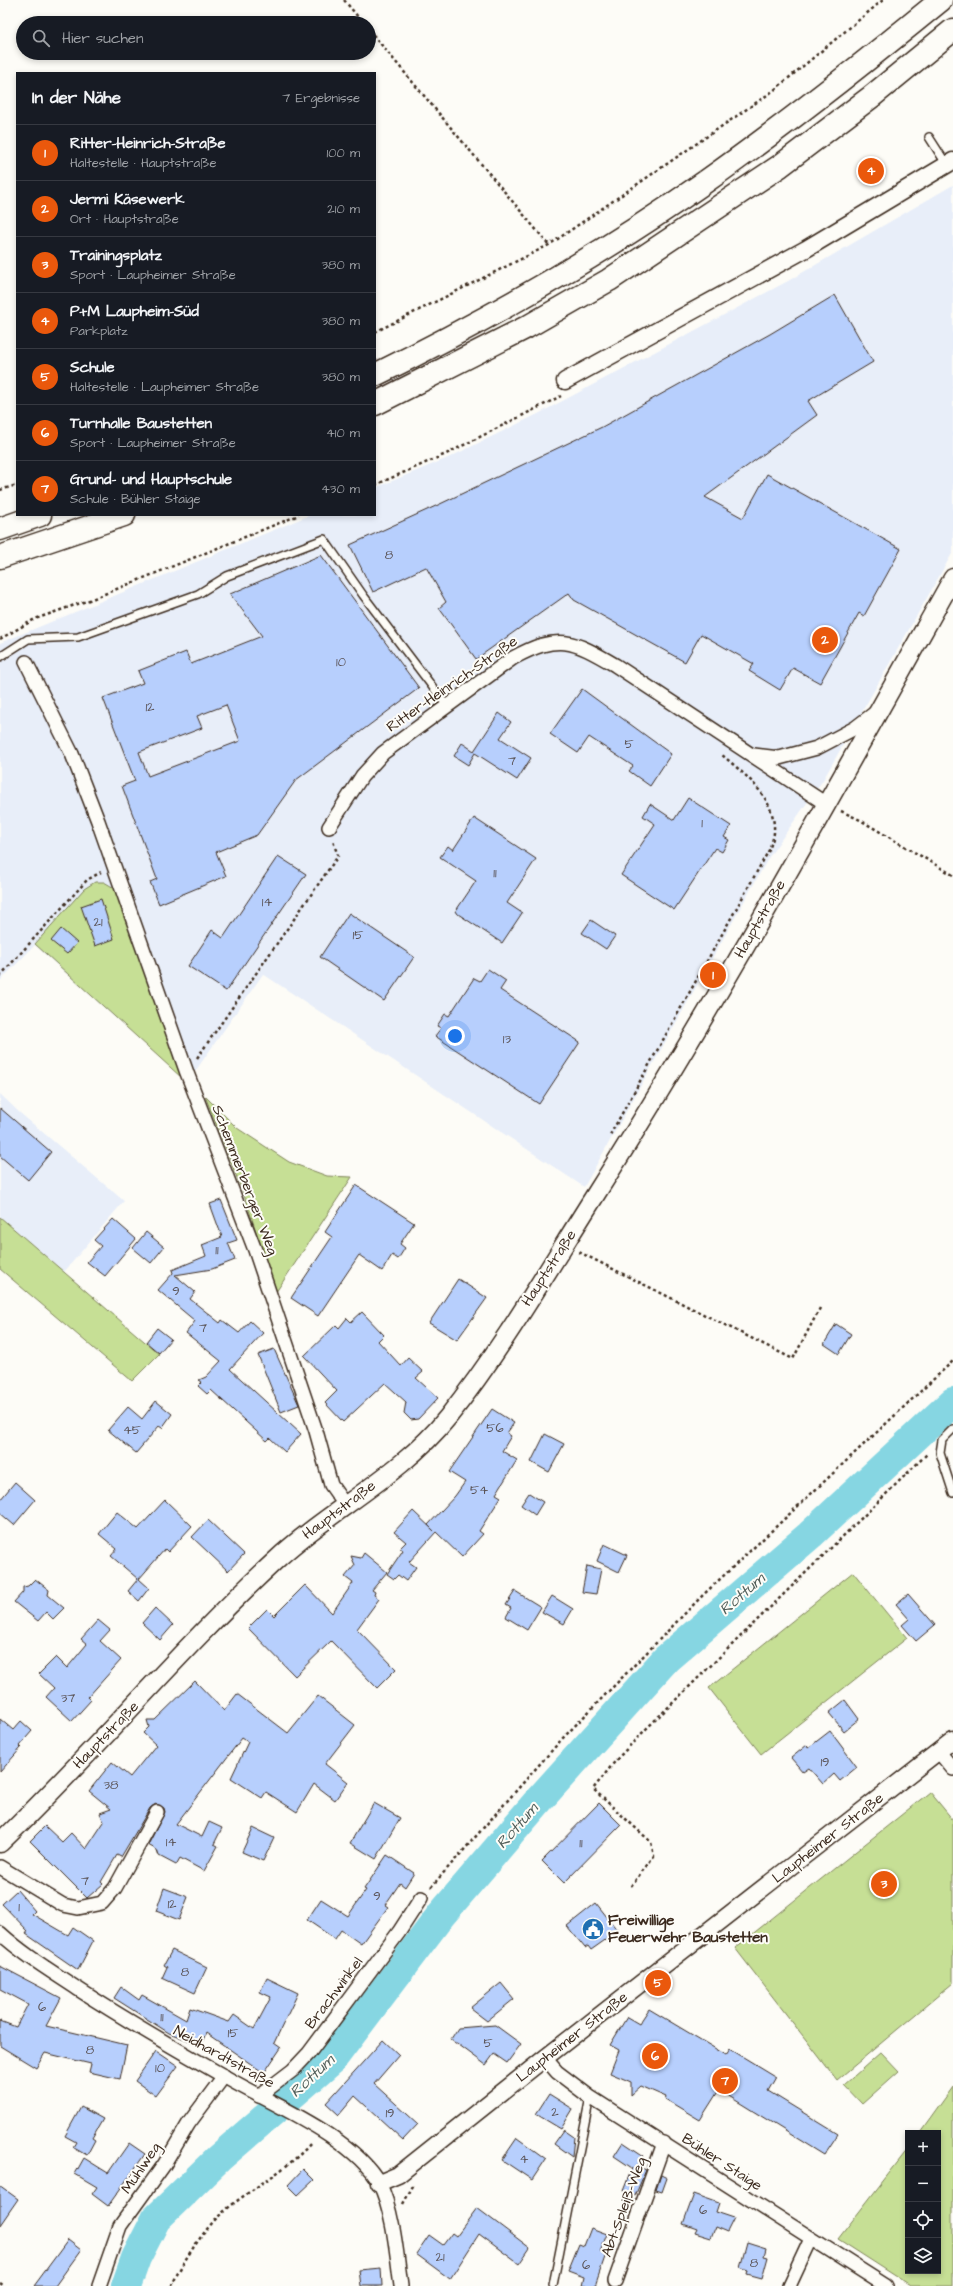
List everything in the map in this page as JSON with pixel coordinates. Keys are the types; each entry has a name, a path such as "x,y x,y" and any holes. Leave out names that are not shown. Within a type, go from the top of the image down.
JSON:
{"highway":[{"path":"376,374 443,341 600,251 705,182 818,99 941,0"},
{"path":"376,403 527,327 609,280 780,166 871,97 953,30"},
{"path":"0,529 37,516"},
{"path":"0,557 121,516"}],"main road":[{"name":"Hauptstraße","path":"0,1843 254,1581 298,1541 407,1458 445,1422 474,1382 564,1245 678,1060 826,804 953,578"}],"street":[{"path":"565,381 806,249 950,163"},
{"name":"Ritter-Heinrich-Straße","path":"329,827 362,776 383,753 513,658 532,648 559,641 591,651 826,804"},
{"name":"Schemmerberger Weg","path":"26,662 72,754 98,821 112,866 187,1073 260,1266 314,1423 331,1485 346,1505"},
{"path":"750,755 779,758 817,748 855,728 880,708"},
{"name":"Laupheimer Straße","path":"379,2183 398,2175 545,2058 953,1740"},
{"path":"939,1752 953,1769"},
{"path":"0,1867 63,1905 78,1908 102,1903 114,1888 157,1812"},
{"name":"Brachwinkel","path":"263,2098 309,2052 399,1932 421,1898"},
{"name":"Neidhardtstraße","path":"0,1932 19,1950 146,2033 297,2116 346,2147 365,2164 379,2183 392,2225 400,2286"},
{"name":"Bühler Staige","path":"545,2058 557,2072 590,2097 886,2286"},
{"name":"Mühlweg","path":"99,2286 120,2226 164,2165 189,2123 224,2076"},
{"name":"Abt-Spleiß-Weg","path":"615,2281 664,2144"},
{"path":"789,2286 811,2239"}],"lane":[{"path":"929,137 950,163"},
{"path":"0,657 28,639 78,637 198,594 227,576 324,539 363,595 447,706"},
{"path":"953,1429 942,1440 940,1453 953,1493"},
{"path":"553,2285 590,2097"}],"path":[{"path":"344,0 357,16"},
{"path":"376,332 549,245 773,91 883,0"},
{"path":"376,38 549,245"},
{"path":"0,490 16,485"},
{"path":"0,639 35,619 92,599 298,516"},
{"path":"609,1137 769,850 774,832 772,814 764,796 748,778 719,753"},
{"path":"826,804 860,820 953,875"},
{"path":"187,1073 338,856 329,827"},
{"path":"0,976 87,880 112,866"},
{"path":"564,1245 793,1359 820,1308"},
{"path":"421,1898 562,1739 687,1612 953,1361"},
{"path":"631,1886 654,1856 651,1842 593,1788 617,1758 647,1728 942,1440"},
{"path":"172,2286 178,2268 220,2214 299,2157 321,2131"},
{"path":"0,2283 4,2286"}],"shaded area":[{"path":"953,185 953,552 823,780 769,857 584,1187 263,974 185,1086 182,1078 35,945 0,981 0,643 308,516 376,516 376,488 448,458 538,414 788,281"},
{"path":"0,1094 20,1113 124,1201 64,1272 0,1217"}],"green space":[{"path":"95,882 104,882 116,889 182,1078 35,944 84,889"},
{"path":"205,1096 237,1128 289,1162 327,1176 352,1177 276,1292 245,1198"},
{"path":"0,1217 159,1354 132,1381 0,1269"},
{"path":"853,1572 907,1638 761,1754 709,1688"},
{"path":"930,1792 953,1820 953,1983 837,2080 735,1948"},
{"path":"881,2052 899,2071 862,2104 844,2085"},
{"path":"953,2087 953,2286 911,2286 838,2239 905,2153 905,2274 941,2274 941,2130 922,2130"}],"building":[{"path":"835,295 873,362 808,401 817,415 705,497 743,518 767,474 901,549 864,616 859,613 820,683 793,668 780,690 749,671 754,664 701,634 685,662 574,600 569,593 476,659 439,608 446,602 426,567 373,592 350,545 602,427 770,334"},
{"path":"321,555 419,688 296,780 257,835 216,852 226,876 159,904 150,882 157,879 122,786 135,781 103,698 143,683 138,671 186,652 191,664 262,636 230,594","holes":["226,705 240,741 148,776 139,752 202,728 197,716"]},
{"path":"582,689 671,754 650,786 629,771 633,766 589,737 578,753 550,734"},
{"path":"499,713 511,722 500,738 531,758 517,780 475,753 468,765 454,756 462,743 474,751"},
{"path":"688,798 731,826 724,837 729,840 722,852 715,848 674,910 621,875 655,824 643,816 650,804 674,820"},
{"path":"474,818 536,859 507,903 522,913 502,943 455,912 476,881 440,857 448,846 453,850"},
{"path":"278,856 306,874 226,991 188,966 212,930 223,938"},
{"path":"101,899 114,939 95,946 81,906"},
{"path":"349,913 414,957 384,1001 320,957"},
{"path":"591,920 615,936 606,949 582,933"},
{"path":"61,929 77,943 67,954 51,941"},
{"path":"488,969 506,981 500,990 580,1042 539,1104 435,1036 441,1028 437,1026 445,1014 449,1016 474,978 480,981"},
{"path":"0,1108 51,1152 28,1180 0,1156"},
{"path":"356,1185 414,1223 400,1244 405,1248 398,1259 392,1255 382,1271 359,1255 318,1316 291,1298 332,1237 325,1232"},
{"path":"221,1200 237,1240 228,1243 235,1260 212,1269 175,1275 195,1292 190,1299 220,1323 222,1320 239,1333 250,1321 263,1333 230,1369 301,1434 285,1452 270,1438 267,1441 211,1390 207,1394 198,1386 202,1382 199,1380 206,1377 221,1361 186,1333 195,1321 158,1290 173,1273 172,1270 206,1256 202,1245 222,1237 210,1204"},
{"path":"113,1219 136,1239 105,1276 87,1262 101,1246 94,1240"},
{"path":"146,1232 164,1247 151,1263 133,1248"},
{"path":"458,1279 487,1298 457,1340 429,1323"},
{"path":"362,1312 384,1335 378,1341 401,1366 408,1358 423,1372 416,1378 438,1398 418,1419 411,1420 404,1413 406,1402 385,1383 343,1422 325,1403 337,1391 304,1356 336,1325 339,1328 347,1318 351,1322"},
{"path":"836,1324 851,1334 839,1354 824,1344"},
{"path":"157,1328 171,1339 159,1353 146,1342"},
{"path":"274,1349 299,1405 281,1412 258,1355"},
{"path":"156,1401 172,1414 162,1428 159,1426 136,1453 108,1430 128,1407 142,1419"},
{"path":"492,1409 514,1423 507,1433 511,1436 502,1451 517,1460 496,1494 501,1497 479,1531 483,1534 462,1557 436,1532 409,1562 416,1567 406,1581 398,1575 394,1579 387,1574 403,1550 400,1548 406,1542 394,1532 413,1511 434,1531 428,1525 455,1496 465,1482 449,1472"},
{"path":"545,1434 564,1444 549,1472 531,1462"},
{"path":"15,1482 35,1500 14,1525 0,1513 0,1500"},
{"path":"529,1493 543,1502 535,1515 521,1505"},
{"path":"165,1500 192,1526 168,1552 165,1549 139,1579 149,1588 139,1601 128,1591 138,1579 111,1556 117,1549 99,1534 117,1512 138,1529"},
{"path":"208,1520 244,1554 228,1571 192,1537"},
{"path":"604,1544 627,1555 619,1572 597,1561"},
{"path":"364,1553 387,1572 372,1590 375,1592 374,1595 379,1599 357,1629 396,1669 377,1688 331,1641 295,1676 248,1628 267,1609 274,1616 305,1585 332,1613 353,1583 345,1577 355,1565 351,1556 361,1558"},
{"path":"587,1566 601,1569 596,1594 582,1592"},
{"path":"35,1579 49,1590 48,1595 64,1608 53,1619 46,1612 38,1621 14,1602 23,1592 23,1587 28,1586"},
{"path":"515,1591 541,1607 527,1630 506,1617 511,1608 506,1605"},
{"path":"908,1594 935,1625 916,1641 902,1625 909,1619 896,1604"},
{"path":"552,1596 573,1609 564,1624 542,1612"},
{"path":"155,1608 173,1625 160,1640 142,1623"},
{"path":"98,1620 110,1630 100,1641 121,1660 88,1697 91,1700 72,1721 46,1697 54,1688 39,1674 56,1657 67,1668 87,1644 81,1639"},
{"path":"195,1681 224,1711 237,1694 288,1733 318,1696 355,1725 325,1764 348,1782 335,1800 314,1784 297,1812 266,1792 262,1798 231,1778 248,1742 242,1738 176,1824 202,1837 209,1822 222,1828 214,1844 218,1846 204,1871 180,1858 176,1865 159,1856 157,1850 148,1845 165,1812 164,1808 156,1804 150,1808 121,1857 117,1855 101,1882 103,1884 87,1898 30,1841 45,1826 62,1842 71,1833 86,1849 104,1822 100,1813 111,1809 89,1791 112,1762 130,1777 156,1745 143,1733 149,1727 147,1720 155,1720"},
{"path":"845,1700 859,1719 844,1731 829,1713"},
{"path":"0,1719 13,1730 21,1721 32,1731 19,1746 21,1748 0,1772"},
{"path":"830,1731 857,1767 840,1781 834,1774 823,1784 809,1768 803,1772 791,1758 807,1745 808,1748"},
{"path":"374,1803 400,1818 376,1859 350,1843"},
{"path":"599,1803 621,1825 564,1883 542,1861"},
{"path":"253,1828 274,1838 263,1861 242,1852"},
{"path":"387,1855 414,1873 405,1887 400,1883 385,1905 388,1907 361,1944 341,1930 335,1939 307,1920 321,1899 348,1916"},
{"path":"164,1888 188,1897 179,1920 156,1911"},
{"path":"17,1890 35,1911 32,1914 68,1935 73,1927 93,1941 78,1970 26,1934 28,1931 2,1904"},
{"name":"Freiwillige Feuerwehr Baustetten","path":"596,1903 618,1931 591,1950 588,1946 585,1948 567,1926"},
{"path":"172,1950 207,1967 195,1993 162,1978 167,1967 164,1965"},
{"path":"0,1966 61,1998 46,2026 127,2045 120,2079 89,2072 91,2064 45,2053 36,2068 0,2046 0,2021 16,2027 28,2004 0,1989"},
{"path":"267,1978 298,1993 274,2043 281,2048 264,2073 206,2033 201,2045 169,2033 114,1998 121,1987 139,2000 142,1995 186,2020 190,2008 229,2022 234,2015 254,2029 271,1997 260,1992"},
{"path":"501,1983 514,1999 487,2021 470,2008"},
{"path":"649,2009 726,2055 730,2049 776,2077 768,2091 838,2134 824,2155 719,2090 700,2120 665,2099 666,2097 641,2086 631,2095 631,2082 610,2073 619,2050 610,2045 627,2017 639,2024"},
{"path":"495,2025 521,2044 507,2063 494,2054 486,2065 451,2039 458,2028"},
{"path":"383,2040 399,2055 374,2084 418,2124 403,2140 355,2096 339,2115 326,2103"},
{"path":"156,2051 178,2066 156,2096 135,2081"},
{"path":"549,2094 573,2109 561,2129 536,2114"},
{"path":"81,2107 103,2119 92,2138 95,2140 87,2155 73,2147 76,2142 65,2136"},
{"path":"564,2130 574,2137 572,2157 554,2144"},
{"path":"517,2138 546,2159 532,2180 502,2160"},
{"path":"623,2142 644,2156 637,2166 646,2170 635,2196 623,2191 632,2168 614,2156"},
{"path":"129,2143 145,2154 108,2206 92,2194 97,2187 75,2174 84,2158 108,2173"},
{"path":"303,2169 314,2180 298,2195 288,2185"},
{"path":"661,2175 667,2178 662,2192 656,2190"},
{"path":"0,2186 18,2199 0,2225"},
{"path":"694,2194 719,2203 716,2212 734,2218 727,2232 715,2227 711,2238 695,2233 697,2229 683,2224"},
{"path":"477,2208 530,2248 519,2264 479,2234 450,2279 416,2254 429,2235 443,2245 452,2233 456,2236"},
{"path":"591,2228 607,2234 600,2252 606,2254 595,2286 582,2286 584,2277 568,2271 579,2244 584,2246"},
{"path":"68,2240 81,2250 55,2286 34,2286"},
{"path":"747,2242 766,2248 764,2256 768,2257 762,2279 747,2275 748,2271 740,2268"},
{"path":"381,2268 382,2286 361,2286 359,2270"}],"waterway":[{"name":"Rottum","path":"126,2286 136,2258 156,2219 219,2158 331,2061 441,1915 539,1800 666,1659 810,1535 953,1402"}],"place":[{"name":"P+M Laupheim-Süd","path":"871,171"},
{"name":"Jermi Käsewerk","path":"825,640"},
{"name":"Ritter-Heinrich-Straße","path":"713,975"},
{"name":"Trainingsplatz","path":"884,1884"},
{"name":"Freiwillige Feuerwehr Baustetten","path":"593,1929"},
{"name":"Schule","path":"658,1983"},
{"name":"Turnhalle Baustetten","path":"655,2056"},
{"name":"Grund- und Hauptschule","path":"725,2081"}]}
